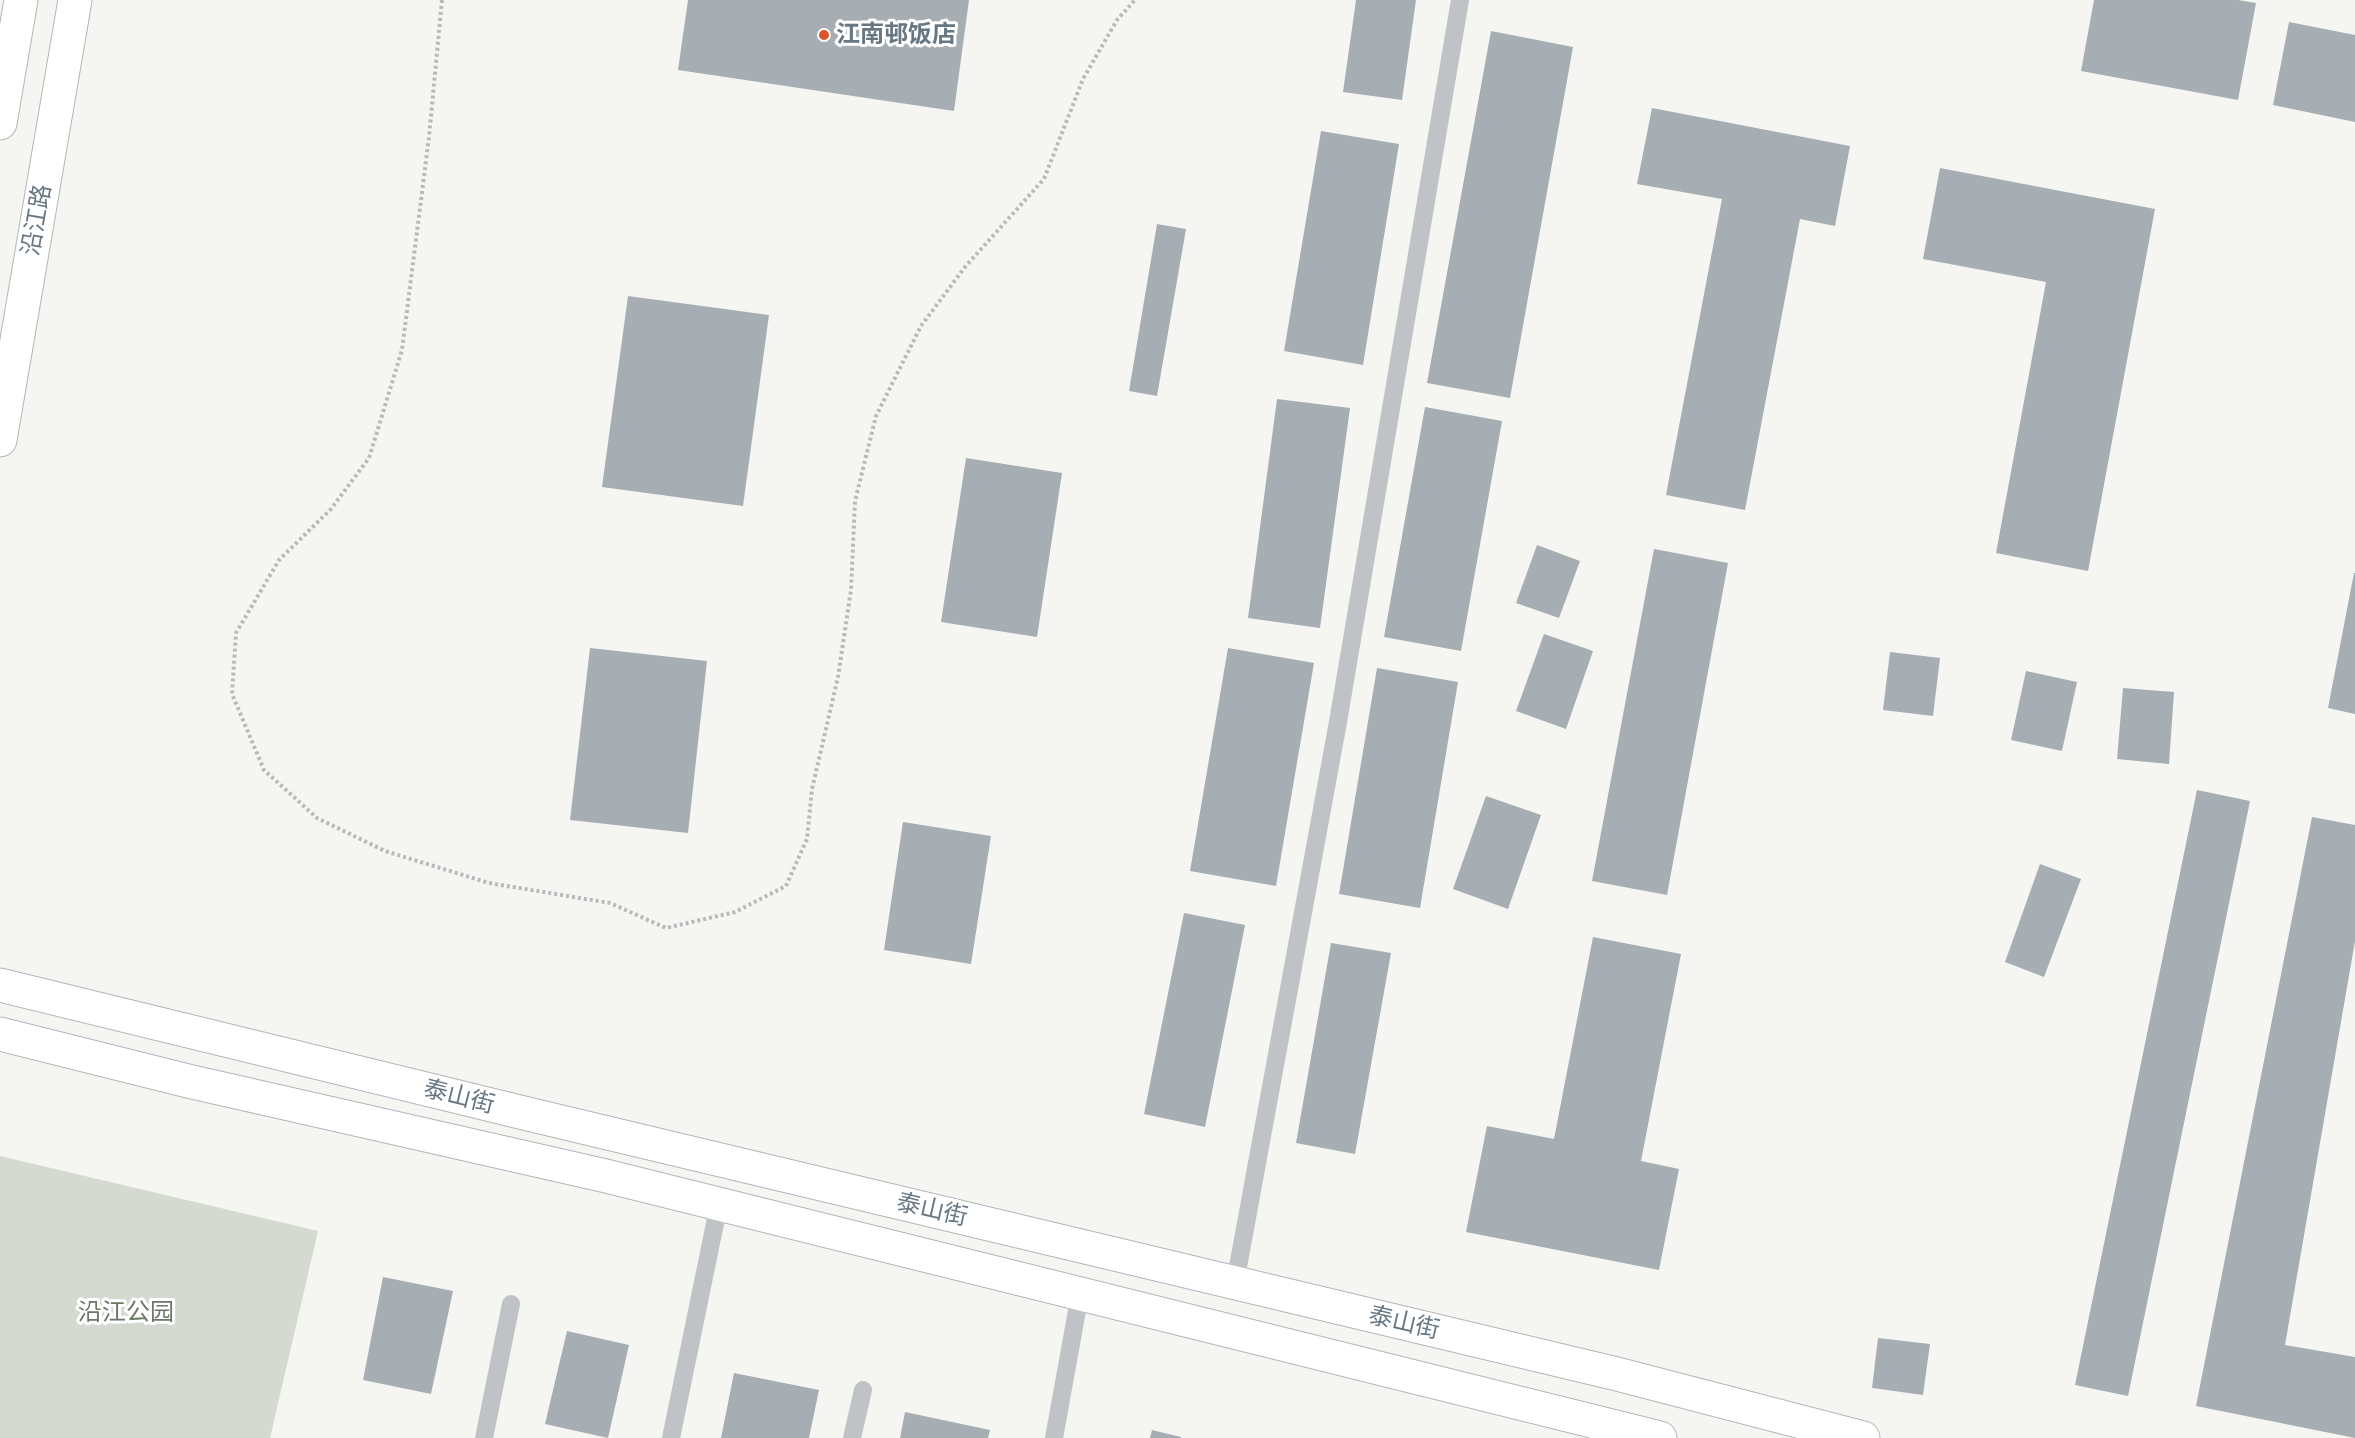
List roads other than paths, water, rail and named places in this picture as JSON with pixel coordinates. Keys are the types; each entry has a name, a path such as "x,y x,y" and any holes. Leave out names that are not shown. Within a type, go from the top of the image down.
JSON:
{"main road":[{"path":"0,123 21,0"},
{"name":"沿江路","path":"0,440 75,0"},
{"name":"泰山街","path":"0,985 1617,1374 1863,1438"},
{"name":"泰山街","path":"0,1034 188,1081 606,1176 1660,1438"}],"lane":[{"path":"1235,1283 1340,710 1460,0"},
{"path":"671,1438 719,1204"},
{"path":"1054,1438 1080,1294"},
{"path":"484,1438 511,1304"},
{"path":"852,1438 863,1390"}],"place":[{"name":"江南邨饭店","path":"824,35"}],"park label":[{"name":"沿江公园","path":"126,1313"}]}
